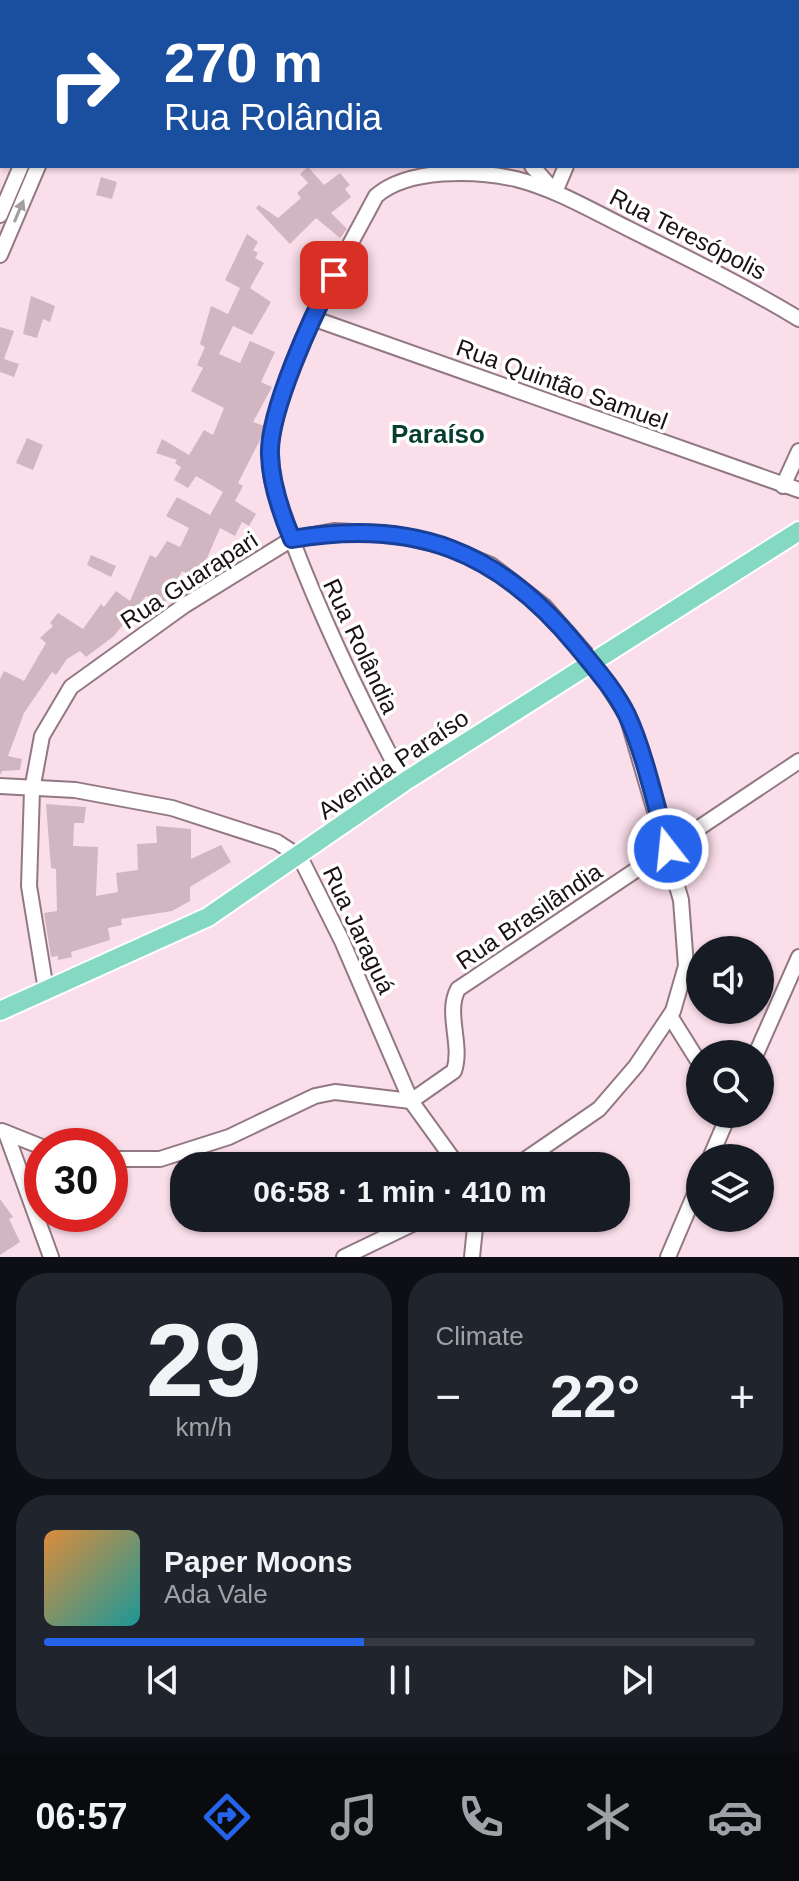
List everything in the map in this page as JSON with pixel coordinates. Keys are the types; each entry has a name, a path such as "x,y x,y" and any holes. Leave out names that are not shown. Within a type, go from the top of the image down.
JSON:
{"main road":[{"name":"Avenida Paraíso","path":"0,1011 208,917 300,857 404,782 799,531"}],"street":[{"path":"0,215 20,168"},
{"path":"0,255 37,168"},
{"name":"Rua Teresópolis","path":"534,168 555,192"},
{"path":"555,192 565,168"},
{"name":"Rua Teresópolis","path":"346,254 376,196 392,182 433,174 497,171 555,192 742,285 799,319"},
{"name":"Rua Rolândia","path":"346,254 312,318 282,398 269,454 280,511 307,582 352,683 404,782"},
{"name":"Rua Quintão Samuel","path":"312,318 799,490"},
{"path":"783,486 799,451"},
{"name":"Rua Guarapari","path":"46,990 29,886 32,790 42,736 71,687 185,605 292,539 334,531 390,534 444,546 491,565 544,606 593,662 627,716 681,900 686,966 670,1016 636,1066 599,1109 536,1152"},
{"name":"Rua Brasilândia","path":"411,1101 454,1071 458,1058 453,1008 458,989 799,761"},
{"name":"Rua Jaraguá","path":"0,786 75,790 172,808 277,842 300,857 342,941 411,1101 448,1152"},
{"path":"762,1040 799,957"},
{"path":"670,1016 686,1042"},
{"path":"128,1159 160,1159 229,1137 315,1096 335,1092 411,1101"},
{"path":"3,1132 24,1140"},
{"path":"3,1132 51,1257"},
{"path":"668,1257 686,1215"},
{"path":"344,1257 396,1232"},
{"path":"472,1257 475,1232"}],"building":[{"path":"309,168 324,185 340,173 350,185 345,189 351,197 331,213 347,229 340,238 316,218 290,244 256,208 259,205 278,218 301,198 297,193 308,183 300,174"},
{"path":"101,177 117,182 112,199 96,195"},
{"path":"247,234 258,242 253,250 258,253 255,258 264,263 250,288 271,302 252,335 233,326 219,354 240,363 250,341 275,352 261,382 272,387 253,422 264,426 263,434 238,483 243,486 235,501 256,514 249,526 242,522 235,536 220,528 198,579 182,571 164,605 146,596 114,636 86,657 80,651 67,659 56,675 52,672 24,713 8,756 22,759 20,770 2,771 0,775 0,679 4,671 24,681 46,643 40,638 53,626 50,623 58,613 83,629 101,604 104,607 116,591 130,601 150,555 156,558 167,541 180,547 189,528 166,516 177,497 210,515 223,492 196,476 188,488 174,480 181,467 175,463 177,460 156,453 162,439 189,455 204,430 213,435 224,408 191,391 203,368 197,365 205,347 200,344 211,306 228,314 240,288 225,280"},
{"path":"31,296 55,306 50,322 43,319 37,338 23,334"},
{"path":"0,327 14,331 4,359 19,364 14,377 0,372"},
{"path":"27,438 43,445 33,470 16,463"},
{"path":"91,555 116,566 111,577 87,565"},
{"path":"46,804 86,807 84,823 74,823 73,846 98,847 96,896 118,892 116,873 138,870 137,844 157,843 156,826 191,829 191,859 221,845 231,862 190,887 190,901 172,911 121,919 122,925 108,928 110,940 71,952 72,957 58,960 58,956 51,957 44,913 57,911 56,869 51,868"},
{"path":"0,1199 13,1217 9,1219 20,1242 0,1255"}],"district":[{"name":"Paraíso","path":"438,434"}],"route":[{"path":"334,275 312,318 282,398 269,454 280,511 292,539 334,531 390,534 444,546 491,565 544,606 593,662 627,716 668,849"}]}
